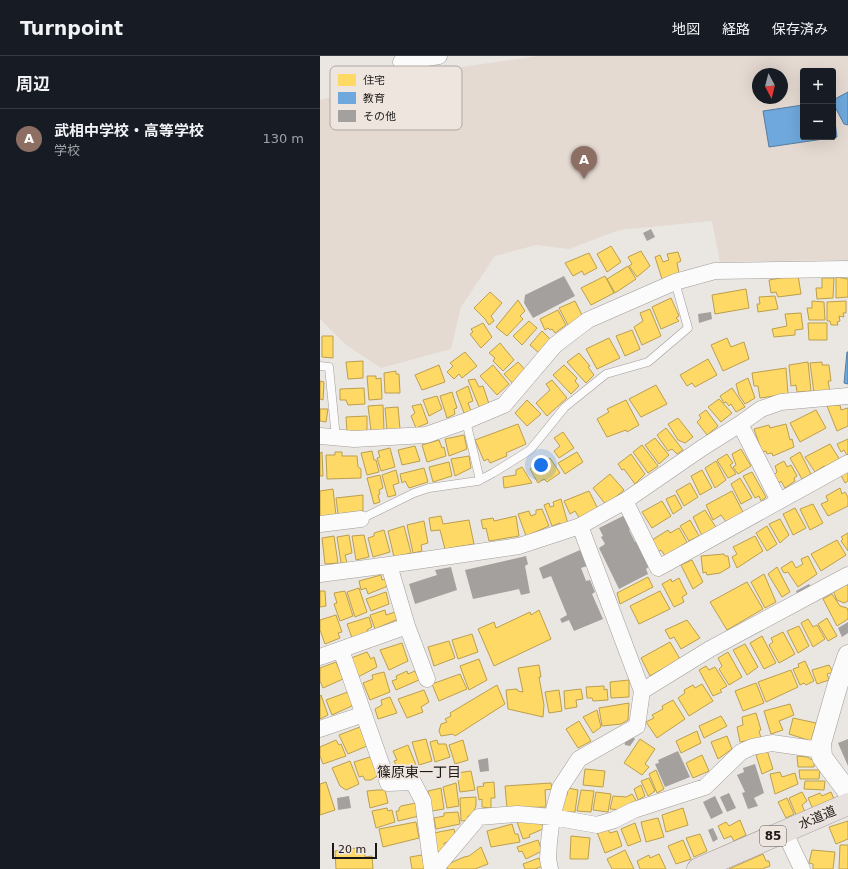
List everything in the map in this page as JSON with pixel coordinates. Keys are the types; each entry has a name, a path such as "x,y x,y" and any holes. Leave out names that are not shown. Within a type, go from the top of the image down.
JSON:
{"main road":[{"name":"水道道","path":"708,867 784,831 848,804"}],"street":[{"path":"401,62 439,56"},
{"path":"328,437 354,438 426,435 504,405 555,345 588,320 675,282 715,271 846,269"},
{"path":"320,574 519,546 580,526 625,501 761,409 780,402 848,396"},
{"path":"740,424 779,501"},
{"path":"625,501 658,568 848,463"},
{"path":"320,524 361,519"},
{"path":"550,869 548,859 552,817 560,788 579,759 637,726 642,691 580,526"},
{"path":"389,565 407,626 427,678"},
{"path":"642,691 710,649 848,575"},
{"path":"320,657 407,626"},
{"path":"341,650 388,783 413,782 423,801 434,869"},
{"path":"848,655 821,743 822,757 848,792"},
{"path":"320,729 364,714"},
{"path":"434,869 479,817 517,814 552,817 597,825 614,820 634,810 705,787 741,752 752,746 772,743 821,750"},
{"path":"784,831 802,869"}],"lane":[{"path":"361,519 414,493 429,488 478,481 493,473 530,450 565,407 606,374 648,362 688,328 675,282"},
{"path":"320,366 329,367 328,437"},
{"path":"466,420 480,480"}],"shaded area":[{"path":"538,56 848,56 848,266 842,260 720,262 712,221 619,230 569,249 536,245 495,256 461,307 451,349 381,368 345,344 320,319 320,100 330,97 330,130 462,130 462,67"}],"building: 住宅":[{"path":"611,246 621,262 607,272 597,254"},
{"path":"641,251 650,266 637,277 629,266 632,264 628,257"},
{"path":"678,252 681,261 677,263 679,273 662,279 655,257 660,255 663,262 669,260 667,254"},
{"path":"589,253 597,268 584,275 582,271 573,276 565,263"},
{"path":"628,266 636,279 615,293 607,279"},
{"path":"798,275 801,294 778,297 776,292 771,293 769,280"},
{"path":"605,276 614,293 591,305 581,288"},
{"path":"836,277 848,279 848,297 836,298"},
{"path":"822,278 834,278 833,298 817,299 816,288 822,288"},
{"path":"746,289 749,308 715,314 712,295"},
{"path":"490,292 502,303 491,316 494,321 489,325 474,308"},
{"path":"775,296 778,309 758,312 757,304 760,304 759,297"},
{"path":"671,298 679,316 676,318 679,321 661,329 652,307"},
{"path":"518,300 525,311 520,316 523,319 507,336 496,327"},
{"path":"575,301 583,317 568,325 559,308"},
{"path":"812,301 824,302 825,320 809,320 807,308 812,308"},
{"path":"846,301 846,313 843,313 844,317 839,316 840,321 837,322 838,325 831,325 830,321 827,321 827,302"},
{"path":"650,309 661,336 642,345 634,327 643,321 640,313"},
{"path":"558,310 566,325 555,333 552,329 550,330 548,328 545,330 540,319"},
{"path":"801,313 803,329 795,330 795,335 774,337 772,329 787,326 785,314"},
{"path":"529,321 537,328 522,345 513,336"},
{"path":"483,323 492,337 481,348 470,334 473,332 471,329"},
{"path":"808,323 827,323 827,340 809,340"},
{"path":"632,330 640,349 625,356 616,336"},
{"path":"542,331 552,341 540,354 530,345"},
{"path":"322,336 333,336 333,358 322,357"},
{"path":"609,338 620,358 597,369 586,349"},
{"path":"727,338 731,347 744,342 749,359 723,371 711,345"},
{"path":"500,343 514,360 503,371 493,361 495,358 489,353"},
{"path":"465,352 477,366 462,378 459,374 454,379 447,372 453,366 450,363"},
{"path":"579,353 590,366 588,367 594,375 586,383 567,362"},
{"path":"708,359 717,375 695,387 692,383 687,386 680,375"},
{"path":"363,361 363,378 348,379 346,362"},
{"path":"518,362 527,372 515,386 504,374"},
{"path":"808,362 811,391 797,392 796,385 791,386 789,365"},
{"path":"822,362 822,365 829,365 831,381 828,381 830,392 814,393 810,363"},
{"path":"439,365 445,382 422,390 415,375"},
{"path":"493,365 509,384 497,395 480,376"},
{"path":"564,365 577,378 575,381 579,386 571,394 553,375"},
{"path":"786,368 788,394 760,398 758,386 754,386 752,373"},
{"path":"396,371 396,374 399,374 400,393 385,393 384,373"},
{"path":"367,376 376,376 376,379 381,378 382,399 369,400"},
{"path":"748,378 755,398 745,404 739,395 736,384"},
{"path":"475,379 479,387 483,386 489,404 480,409 468,380"},
{"path":"552,380 567,398 547,416 536,403 550,390 546,384"},
{"path":"320,381 324,382 323,400 320,399"},
{"path":"656,385 667,404 641,417 629,399"},
{"path":"468,386 473,401 468,403 471,411 464,413 456,392"},
{"path":"364,388 365,404 348,405 346,400 340,400 340,389"},
{"path":"732,388 745,407 736,412 731,404 729,406 726,402 724,403 720,396"},
{"path":"452,392 457,408 454,409 455,414 447,418 440,396"},
{"path":"437,396 442,409 429,416 423,400"},
{"path":"719,399 732,413 721,422 708,407"},
{"path":"527,400 541,414 527,426 515,413"},
{"path":"626,400 639,425 627,432 626,430 607,437 597,419 609,412 607,409"},
{"path":"421,404 428,423 416,428 411,416 415,413 412,406"},
{"path":"383,405 384,430 371,431 368,406"},
{"path":"840,405 841,410 848,408 848,426 837,431 827,406"},
{"path":"398,407 400,429 387,431 385,408"},
{"path":"320,409 328,409 326,422 320,421"},
{"path":"706,410 718,426 707,435 697,422 701,418 699,415"},
{"path":"816,410 826,428 800,442 790,423"},
{"path":"367,416 367,432 347,432 346,417"},
{"path":"678,418 693,437 685,443 678,440 668,424"},
{"path":"518,424 526,444 506,453 507,456 490,463 488,459 484,461 475,440"},
{"path":"786,424 790,440 792,439 794,447 773,456 772,453 767,454 766,451 762,452 754,429 769,425 770,428"},
{"path":"666,428 683,450 677,454 672,449 668,451 657,435"},
{"path":"563,432 574,448 559,458 554,451 560,446 554,438"},
{"path":"464,435 467,449 449,456 445,439"},
{"path":"655,438 669,455 659,464 645,445"},
{"path":"848,439 847,455 844,450 841,452 837,444"},
{"path":"439,440 442,448 444,447 446,456 427,462 422,445"},
{"path":"830,444 840,460 828,468 824,466 815,472 805,457"},
{"path":"642,445 658,466 648,473 633,452"},
{"path":"415,446 420,461 402,465 398,450"},
{"path":"390,448 395,467 381,471 377,458 380,457 378,451"},
{"path":"741,449 751,466 738,474 733,467 736,465 732,454"},
{"path":"372,451 379,472 367,475 361,453"},
{"path":"322,452 323,476 320,476 320,453"},
{"path":"335,452 342,452 342,456 357,456 358,467 361,469 361,478 327,479 326,455 335,455"},
{"path":"577,452 583,462 565,474 558,463"},
{"path":"800,452 811,474 802,479 790,458"},
{"path":"631,454 645,474 635,484 624,469 622,470 618,464"},
{"path":"727,454 733,463 730,465 736,474 728,478 717,460"},
{"path":"469,456 471,468 455,476 451,459"},
{"path":"550,458 560,473 547,482 544,479 538,483 530,469"},
{"path":"716,461 726,480 715,488 705,468"},
{"path":"784,461 787,467 791,465 797,476 794,478 795,481 785,488 781,481 778,484 774,475 777,472 775,466"},
{"path":"449,462 452,476 433,482 429,467"},
{"path":"522,467 532,483 504,488 503,477 516,475 516,470"},
{"path":"424,468 428,482 409,488 405,481 402,483 400,474"},
{"path":"396,470 399,483 393,485 396,495 388,497 382,475"},
{"path":"702,470 712,488 700,495 691,476"},
{"path":"752,472 766,497 761,501 759,496 755,498 743,476"},
{"path":"848,472 848,481 845,483 841,475"},
{"path":"610,474 624,490 606,505 593,488"},
{"path":"380,475 383,488 379,490 380,494 378,495 380,502 374,504 367,478"},
{"path":"740,478 752,498 741,504 731,484"},
{"path":"690,483 698,497 684,506 676,491"},
{"path":"840,488 842,494 845,492 848,497 848,506 828,516 821,504 828,501 826,496"},
{"path":"333,489 336,515 320,518 320,491"},
{"path":"589,491 598,509 580,519 575,511 570,514 564,501"},
{"path":"732,491 743,512 727,523 721,515 713,520 706,505"},
{"path":"363,495 363,511 338,514 336,498"},
{"path":"675,495 682,508 673,514 666,499"},
{"path":"561,499 568,524 561,527 560,523 552,526 544,505 549,503 550,507 554,506 553,502"},
{"path":"662,501 671,516 652,528 642,512"},
{"path":"813,504 823,523 810,530 800,509"},
{"path":"795,508 806,528 793,535 783,514"},
{"path":"542,509 549,526 526,536 518,514 529,511 531,516 536,514 536,510"},
{"path":"705,510 717,529 703,538 693,517"},
{"path":"441,516 443,524 469,520 474,544 445,549 440,530 431,531 429,518"},
{"path":"516,516 519,536 489,541 486,528 483,529 481,520 493,518 494,521"},
{"path":"780,519 789,535 780,543 769,524"},
{"path":"690,520 699,536 689,541 680,526"},
{"path":"424,521 428,543 421,545 422,551 413,553 407,525"},
{"path":"404,526 411,553 394,557 388,531"},
{"path":"767,526 777,544 767,551 756,533"},
{"path":"679,528 687,542 666,557 661,550 658,552 652,540 668,530 670,533"},
{"path":"384,530 390,552 373,557 368,538 374,536 374,533"},
{"path":"848,533 848,551 841,541 843,539 841,537"},
{"path":"349,535 352,553 345,555 347,563 341,563 337,537"},
{"path":"364,535 369,557 356,560 352,536"},
{"path":"334,536 338,563 325,564 322,538"},
{"path":"755,536 763,551 737,568 732,557 737,554 733,547"},
{"path":"837,540 846,555 821,571 811,554"},
{"path":"724,554 725,556 728,556 730,567 720,573 707,575 706,572 703,573 701,556"},
{"path":"808,556 817,574 798,587 788,572 784,573 781,568 792,561 796,568 803,564 801,559"},
{"path":"692,560 703,582 693,589 681,565"},
{"path":"777,567 790,592 782,597 768,574"},
{"path":"764,574 776,602 765,608 751,582"},
{"path":"381,575 382,580 386,579 388,586 368,594 366,588 361,590 359,581"},
{"path":"648,577 653,587 620,604 617,593"},
{"path":"679,578 687,594 682,597 684,602 674,607 662,584 671,579 672,582"},
{"path":"747,582 763,609 727,630 710,602"},
{"path":"845,584 848,585 848,601 844,603 837,600 834,593 836,588"},
{"path":"359,588 367,612 355,617 347,592"},
{"path":"320,591 325,591 326,606 320,607"},
{"path":"345,591 353,616 340,621 334,604 337,603 334,593"},
{"path":"660,591 670,609 639,624 630,606"},
{"path":"386,592 389,604 371,611 366,599"},
{"path":"832,594 840,606 847,608 848,611 848,619 837,626 823,599"},
{"path":"385,610 386,615 395,612 398,619 375,629 370,615"},
{"path":"539,610 551,639 494,666 478,629 494,622 496,628 530,612 531,615"},
{"path":"336,615 342,632 338,633 340,638 325,644 320,630 320,620"},
{"path":"369,617 372,627 367,630 368,633 352,638 347,624"},
{"path":"827,618 837,636 828,641 818,624"},
{"path":"808,619 813,627 817,625 825,639 813,647 801,623"},
{"path":"687,620 700,638 681,649 674,637 670,639 665,630"},
{"path":"799,626 809,646 798,653 787,631"},
{"path":"783,632 795,654 779,663 769,645 773,642 771,638"},
{"path":"472,634 478,652 458,659 452,640"},
{"path":"762,636 776,663 764,669 750,643"},
{"path":"449,641 455,658 434,666 428,647"},
{"path":"670,642 680,659 650,676 641,658"},
{"path":"402,643 408,661 389,670 380,650"},
{"path":"745,644 758,667 747,675 733,650"},
{"path":"367,652 371,659 374,657 377,667 358,677 351,658"},
{"path":"728,652 742,677 729,685 719,669 722,666 718,658"},
{"path":"479,659 487,680 469,690 460,666"},
{"path":"805,661 814,681 806,685 804,683 800,685 793,669 799,667 798,664"},
{"path":"336,662 343,679 323,688 320,681 320,668"},
{"path":"539,665 541,677 539,677 544,705 543,717 508,709 506,690 517,689 518,691 523,692 518,668"},
{"path":"829,665 833,672 827,674 829,680 817,684 812,670"},
{"path":"706,666 709,670 715,667 727,686 720,690 722,692 713,696 699,670"},
{"path":"791,670 798,687 766,702 758,682"},
{"path":"407,671 408,674 415,671 419,680 396,690 392,681 397,679 396,676"},
{"path":"384,672 390,692 370,700 363,683 373,679 372,675"},
{"path":"460,674 467,689 439,701 432,684"},
{"path":"629,680 629,697 611,698 610,682"},
{"path":"756,683 764,703 743,711 735,691"},
{"path":"702,684 713,701 689,716 678,698 685,693 684,690 693,685 695,688"},
{"path":"497,685 505,704 455,736 453,734 441,736 439,731 441,724 447,722 445,719 451,716 450,713"},
{"path":"604,686 604,690 607,689 608,700 593,701 592,698 587,698 586,687"},
{"path":"581,689 583,699 576,700 577,707 565,709 564,691"},
{"path":"424,690 429,702 421,707 423,712 407,718 398,699"},
{"path":"559,690 562,711 549,713 545,692"},
{"path":"348,692 354,705 332,715 326,700"},
{"path":"321,695 328,715 320,719 320,696"},
{"path":"390,697 397,713 378,719 375,709 382,705 381,700"},
{"path":"673,700 685,719 657,738 646,722 654,718 652,715 663,709 662,706"},
{"path":"629,703 628,720 621,724 602,726 599,708"},
{"path":"790,704 794,715 779,721 783,730 771,734 764,711"},
{"path":"597,710 601,727 593,733 583,717"},
{"path":"756,713 761,730 759,731 761,738 740,742 737,727 743,725 742,717"},
{"path":"721,716 727,726 704,738 699,726"},
{"path":"793,718 816,723 811,741 789,734"},
{"path":"579,721 591,741 578,748 566,729"},
{"path":"360,727 367,746 348,754 339,735"},
{"path":"697,731 701,743 681,753 676,741"},
{"path":"727,736 732,749 718,759 711,742"},
{"path":"426,739 432,761 419,765 412,742"},
{"path":"640,739 655,749 645,764 649,767 642,775 624,763"},
{"path":"336,740 339,745 341,744 346,756 323,764 320,756 320,747"},
{"path":"437,740 438,744 446,744 450,757 435,762 430,742"},
{"path":"463,740 468,760 455,764 449,745"},
{"path":"408,745 416,765 399,771 394,761 397,760 393,751"},
{"path":"767,750 773,769 762,774 756,755"},
{"path":"702,755 709,771 693,778 686,763"},
{"path":"373,756 379,775 371,780 365,780 363,776 359,777 354,762"},
{"path":"797,756 807,757 814,761 814,767 798,767"},
{"path":"350,761 359,784 346,790 340,786 332,768"},
{"path":"585,769 605,771 603,787 583,785"},
{"path":"656,770 664,789 657,793 649,774"},
{"path":"799,770 820,770 819,779 800,779"},
{"path":"471,771 475,790 460,792 457,773"},
{"path":"780,772 782,777 795,773 798,784 775,794 770,774"},
{"path":"649,778 655,791 648,796 641,781"},
{"path":"805,781 825,781 824,790 804,789"},
{"path":"326,782 335,810 320,815 320,784"},
{"path":"494,782 495,798 491,798 491,808 482,807 482,799 479,800 477,787 484,786 483,783"},
{"path":"456,783 459,806 447,808 443,787"},
{"path":"551,783 552,789 545,790 546,807 507,808 505,786"},
{"path":"641,785 645,796 638,800 634,789"},
{"path":"441,788 444,809 432,811 428,791"},
{"path":"568,788 578,790 575,812 561,812 564,795 567,795"},
{"path":"385,790 388,803 370,808 367,791"},
{"path":"581,790 594,791 591,812 577,811"},
{"path":"596,792 611,794 608,812 593,810"},
{"path":"802,792 807,801 802,805 805,812 796,815 789,798"},
{"path":"831,792 834,799 813,809 808,798 820,793 822,796"},
{"path":"632,794 637,802 623,810 610,809 613,796 626,797"},
{"path":"476,797 476,806 472,816 468,816 468,820 461,821 460,798"},
{"path":"787,798 794,814 786,818 778,802"},
{"path":"416,803 419,816 398,821 396,811 399,811 401,806"},
{"path":"387,808 388,811 392,810 395,822 376,828 372,811"},
{"path":"683,808 688,825 666,832 662,815"},
{"path":"458,812 460,824 436,829 434,818 444,816 444,813"},
{"path":"658,818 664,837 646,842 641,822"},
{"path":"740,820 746,835 734,841 731,836 724,839 718,826 726,822 729,826"},
{"path":"534,821 543,825 543,829 529,835 530,837 523,839 517,822"},
{"path":"848,821 848,839 836,844 829,827"},
{"path":"416,822 419,838 383,847 379,829"},
{"path":"635,823 641,841 628,846 621,829"},
{"path":"512,824 515,834 518,834 520,842 491,847 487,831"},
{"path":"454,829 456,838 452,841 444,843 445,849 440,852 436,852 434,833"},
{"path":"608,829 610,833 617,831 622,846 605,853 597,832"},
{"path":"700,834 707,851 694,857 686,838"},
{"path":"571,836 590,838 588,859 570,859"},
{"path":"538,840 542,851 526,859 522,851 519,852 517,847"},
{"path":"683,840 691,859 676,864 668,846"},
{"path":"840,845 848,845 848,869 839,869"},
{"path":"481,847 488,864 475,869 448,869 446,865 469,856"},
{"path":"356,848 357,852 365,853 365,857 372,856 373,869 336,869 335,851"},
{"path":"625,850 634,869 612,869 607,859"},
{"path":"812,850 835,852 833,869 813,869 813,864 809,863"},
{"path":"659,854 666,869 640,869 637,861 649,855 650,858"},
{"path":"763,854 766,861 769,861 770,866 762,869 729,869"},
{"path":"422,855 425,869 412,869 410,857"},
{"path":"539,858 543,866 535,869 525,869 523,864"}],"building: 教育":[{"path":"848,92 848,125 844,124 836,109 836,98"},
{"path":"800,105 800,140 817,140 769,147 763,111"},
{"path":"848,352 848,384 844,383"}],"building: その他":[{"path":"651,229 655,237 647,241 643,233"},
{"path":"564,276 575,296 533,318 524,303 525,295"},
{"path":"711,312 712,319 699,323 698,314"},
{"path":"625,515 632,527 629,530 635,542 639,540 650,566 646,569 648,574 619,589 599,548 605,544 601,537 603,536 599,528"},
{"path":"580,550 587,566 581,568 586,581 590,580 595,592 592,594 603,619 574,631 569,620 562,623 560,619 567,615 551,576 543,579 539,568"},
{"path":"526,556 528,564 525,566 530,593 521,595 519,589 473,599 465,570"},
{"path":"451,567 457,590 415,604 409,584 437,575 435,570"},
{"path":"809,584 812,588 798,596 796,591"},
{"path":"848,622 848,633 842,637 838,628"},
{"path":"631,735 635,739 630,746 625,745 624,739"},
{"path":"848,739 848,766 838,743"},
{"path":"678,751 690,777 665,787 655,764 659,763 658,760"},
{"path":"488,758 489,771 480,772 478,760"},
{"path":"755,764 764,793 754,798 758,806 748,809 742,793 745,792 737,775 744,772 743,768"},
{"path":"729,793 736,808 727,812 720,797"},
{"path":"349,796 351,808 338,810 337,798"},
{"path":"715,796 723,813 711,819 703,802"},
{"path":"713,828 718,839 713,842 708,830"}],"place":[{"name":"武相中学校・高等学校","path":"584,179"}],"district":[{"name":"篠原東一丁目","path":"419,772"}]}
